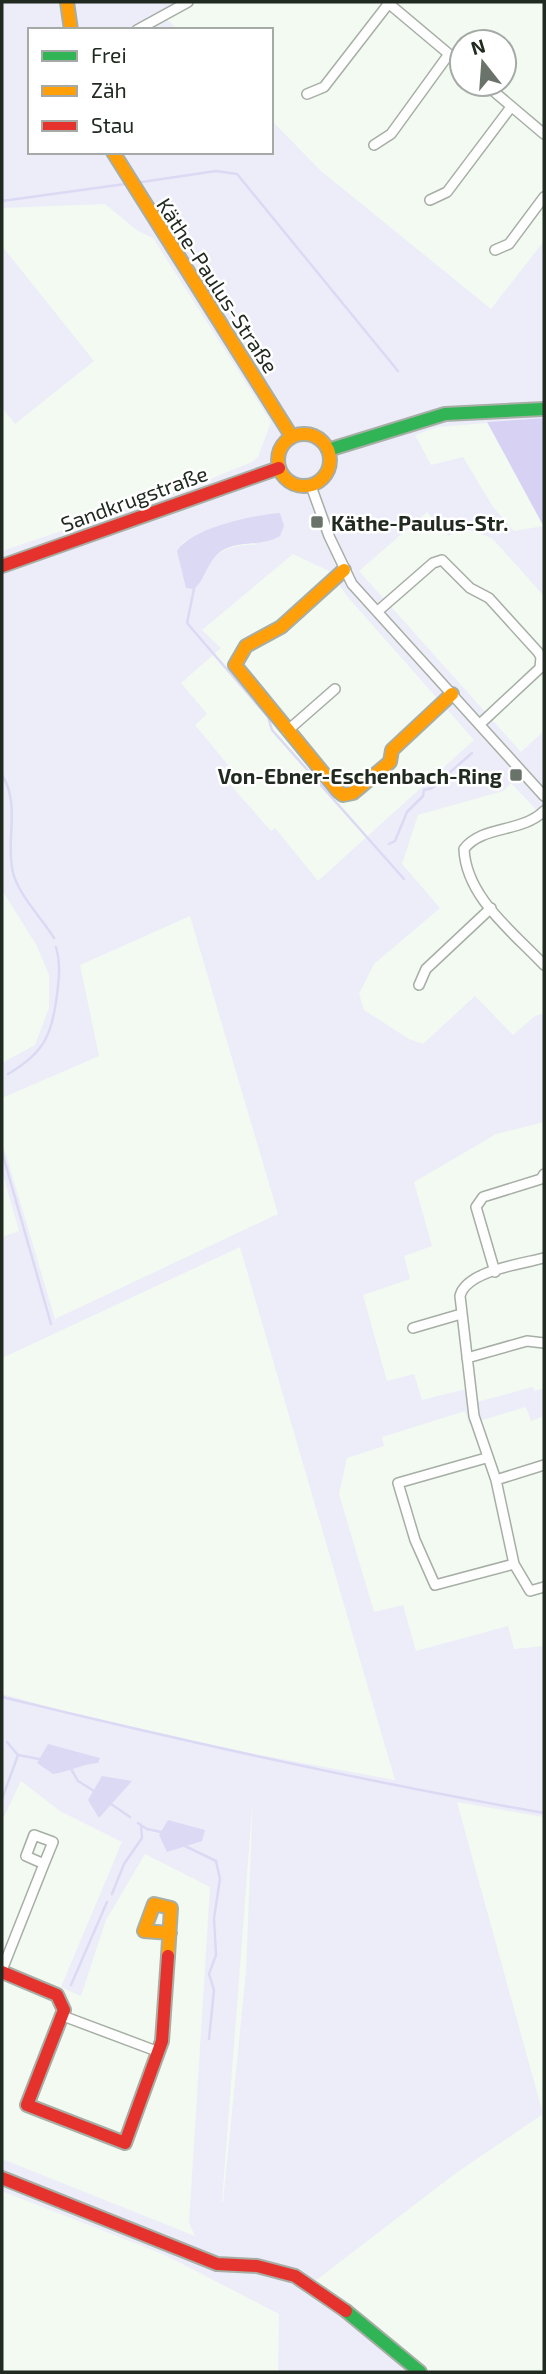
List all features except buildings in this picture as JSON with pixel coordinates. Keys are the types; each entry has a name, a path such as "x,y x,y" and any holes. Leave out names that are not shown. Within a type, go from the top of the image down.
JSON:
{"street":[{"path":"67,2 71,28"},
{"path":"141,28 188,2"},
{"path":"307,94 324,88 388,2 448,53"},
{"path":"374,145 391,134 448,55"},
{"path":"501,98 544,134"},
{"path":"430,200 447,192 511,107"},
{"name":"Käthe-Paulus-Straße","path":"114,154 292,437"},
{"path":"495,250 509,244 544,197"},
{"path":"328,450 445,414 544,409"},
{"path":"311,435 328,450 329,470 324,478 311,486 288,482 279,467 280,449 292,437 311,435"},
{"name":"Sandkrugstraße","path":"2,566 279,467"},
{"path":"311,486 344,570 361,595 379,611 544,796"},
{"path":"379,611 433,563 442,559 470,588 489,598 538,652 541,657 540,668 480,724"},
{"path":"344,570 281,626 269,629 235,660 238,672 283,721 287,731 338,791 347,795 390,762 391,750 452,694"},
{"path":"287,731 335,689"},
{"path":"544,811 527,824 475,838 464,849 473,887 544,965"},
{"path":"419,985 426,969 491,908"},
{"path":"495,1272 476,1208 483,1197 541,1179 544,1174"},
{"path":"544,1258 466,1283 460,1296 474,1416 486,1458 496,1480 514,1564 530,1591 544,1587"},
{"path":"413,1328 461,1314"},
{"path":"467,1358 527,1340 544,1343"},
{"path":"486,1458 398,1483 415,1540 435,1585 514,1564"},
{"path":"496,1480 544,1465"},
{"path":"44,1864 2,1971 57,1995 64,2010 27,2105 125,2143 159,2052 170,1933"},
{"path":"62,2016 159,2052"},
{"path":"2,2178 217,2264 257,2266 295,2276 359,2320 420,2372"}],"shaded area":[{"path":"2,2 188,2 165,17 176,28 28,28 28,154 273,154 273,122 321,171 491,309 544,241 544,418 438,427 415,435 431,465 463,457 493,507 514,531 544,526 544,596 492,538 460,527 449,536 427,512 359,571 521,752 544,731 544,818 511,783 503,791 418,815 402,864 440,908 374,964 359,994 364,1010 409,1039 423,1044 475,996 513,1035 535,1016 544,1013 544,1122 496,1134 414,1182 432,1246 404,1256 410,1279 363,1295 387,1381 414,1374 422,1400 474,1387 477,1402 533,1387 534,1391 544,1388 544,1416 531,1421 526,1407 469,1424 465,1411 382,1437 384,1446 347,1458 339,1494 374,1612 403,1605 416,1651 508,1626 514,1649 544,1646 544,1817 457,1802 543,2114 456,2173 302,2291 384,2345 413,2372 278,2372 279,2314 165,2255 2,2191 2,2159 195,2236 189,2223 210,1887 145,1854 106,1920 81,1996 61,1987 122,1842 60,1811 21,1781 2,1821 2,1694 59,1710 248,1753 395,1780 240,1247 2,1358 2,1237 19,1231 2,1171 2,1141 55,1319 278,1214 190,916 80,965 99,1056 2,1098 2,1063 35,1045 49,1008 49,975 37,946 2,890 2,551 191,487 252,462 258,457 271,422 153,238 138,231 105,204 2,208","holes":["227,526 257,545 231,548 216,555 206,568 204,577 182,568 179,560 182,543 202,532","293,554 331,572 346,595 474,740 318,881 275,828 271,831 220,773 228,765 195,725 207,714 181,683 221,648 202,630","253,1797 246,1971 223,2202 222,2201"]},
{"path":"2,246 94,361 15,424 2,408"},
{"path":"544,418 544,527 487,422"},
{"path":"280,513 284,526 280,536 225,549 214,558 194,589 186,588 177,551 184,543 224,524"},
{"path":"48,1744 100,1758 98,1763 53,1774 37,1763"},
{"path":"102,1776 132,1781 99,1818 88,1800"},
{"path":"168,1820 205,1830 202,1841 167,1852 159,1835"}],"waterway":[{"path":"135,183 216,171 237,174 398,371"},
{"path":"2,201 125,184"},
{"path":"194,589 187,623 268,717 272,730 404,879"},
{"path":"389,844 395,841 407,812 423,796 424,790 432,788 472,753"},
{"path":"2,775 11,798 13,873 26,899 54,938"},
{"path":"8,1074 38,1050 49,1032 58,983 56,947"},
{"path":"2,1152 51,1324"},
{"path":"2,1697 272,1759 544,1813"},
{"path":"2,1799 18,1755 7,1742"},
{"path":"18,1755 39,1759"},
{"path":"71,1769 78,1781 94,1791"},
{"path":"111,1804 130,1817"},
{"path":"138,1823 147,1829 161,1832"},
{"path":"112,1894 124,1864 142,1838 141,1825"},
{"path":"185,1846 216,1861 220,1879 214,1918 216,1955 209,1974 214,1990 209,2039"},
{"path":"71,1985 107,1902"}],"traffic: fast":[{"path":"328,450 445,414 544,409"},
{"path":"346,2311 420,2372"}],"traffic: slow":[{"path":"67,2 71,28"},
{"path":"114,154 292,437"},
{"path":"304,434 323,441 330,460 323,479 304,486 285,479 278,460 285,441 304,434"},
{"path":"344,570 281,627 246,646 235,665 338,791 343,795 353,793 390,762 392,750 452,694"},
{"path":"168,1956 171,1908 154,1904 144,1931 170,1933"}],"traffic: jam":[{"path":"2,566 279,468"},
{"path":"2,1972 57,1995 64,2010 27,2105 125,2143 162,2041 168,1956"},
{"path":"2,2178 217,2264 257,2266 295,2276 346,2311"}],"place":[{"name":"Käthe-Paulus-Str.","path":"317,522"},
{"name":"Von-Ebner-Eschenbach-Ring","path":"516,775"}]}
